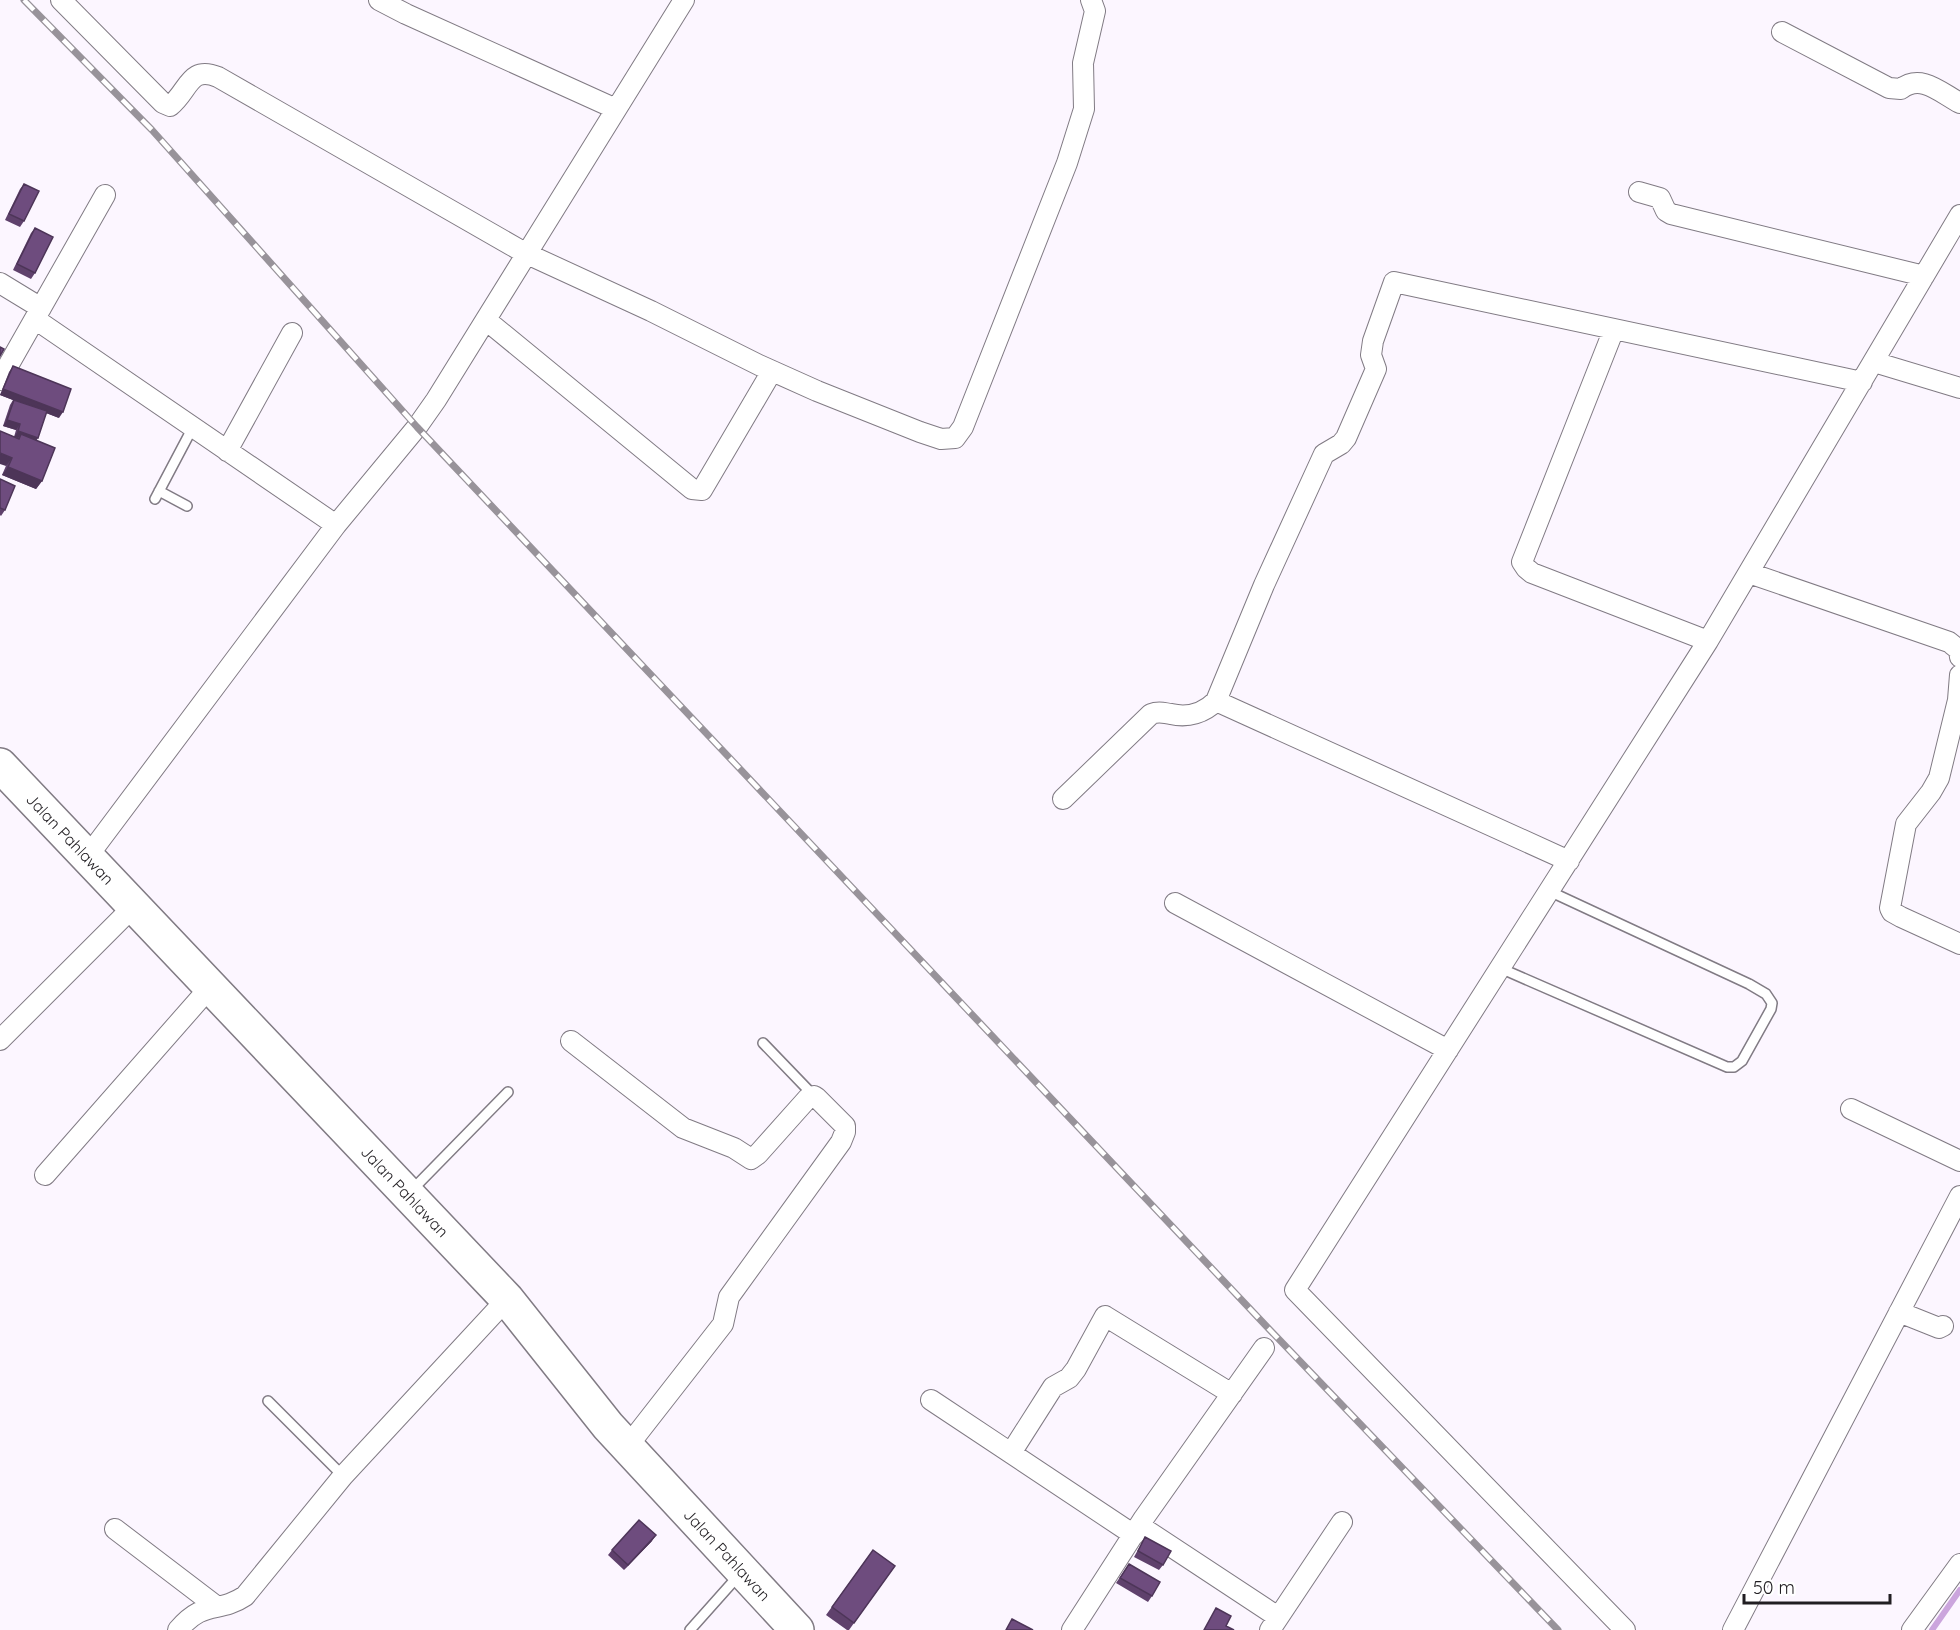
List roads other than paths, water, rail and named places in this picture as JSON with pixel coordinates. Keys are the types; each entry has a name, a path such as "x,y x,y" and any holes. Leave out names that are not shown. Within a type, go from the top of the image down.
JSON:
{"highway":[{"name":"Jalan Pahlawan","path":"0,765 507,1299 608,1426 797,1630"}],"street":[{"path":"61,0 163,103 170,106 192,78 199,73 207,72 525,253 651,311 772,371 920,432 948,440 959,435 1067,163 1084,109 1083,63 1095,11 1091,0"},
{"path":"379,0 616,110"},
{"path":"88,856 336,525 417,427 684,0"},
{"path":"1782,32 1889,88 1901,89 1907,84 1921,81 1960,103"},
{"path":"1639,192 1660,198 1666,211 1671,214 1924,276"},
{"path":"0,380 105,195"},
{"path":"1625,1630 1295,1290 1708,641 1960,215"},
{"path":"1063,799 1151,714 1161,712 1174,715 1194,714 1201,712 1216,701 1264,585 1324,454 1341,444 1376,369 1371,355 1372,341 1394,282 1862,382"},
{"path":"0,283 193,427 336,525"},
{"path":"486,320 697,491 702,490 772,371"},
{"path":"1614,329 1522,562 1532,573 1708,641"},
{"path":"227,451 292,333"},
{"path":"1874,362 1960,388"},
{"path":"1749,573 1949,642 1959,650 1960,657"},
{"path":"1960,675 1958,700 1939,778 1906,824 1890,908 1892,912 1901,917 1960,944"},
{"path":"1216,701 1569,861"},
{"path":"1175,903 1448,1050"},
{"path":"0,1040 135,905"},
{"path":"45,1175 211,986"},
{"path":"571,1041 683,1128 734,1148 751,1159 808,1098 814,1096 845,1126 842,1142 729,1297 723,1324 627,1447"},
{"path":"1851,1109 1960,1161"},
{"path":"1733,1630 1960,1196"},
{"path":"178,1630 196,1612 238,1601 245,1596 343,1476 507,1299"},
{"path":"1899,1312 1939,1328 1943,1326"},
{"path":"1011,1453 1053,1388 1070,1378 1105,1316 1232,1394"},
{"path":"1072,1630 1137,1530 1264,1348"},
{"path":"931,1400 1011,1453 1137,1530 1274,1623 1342,1522"},
{"path":"115,1528 216,1606"},
{"path":"1912,1630 1960,1564"}],"lane":[{"path":"187,506 157,495 193,427"},
{"path":"1500,968 1727,1067 1734,1067 1742,1061 1771,1009 1772,1003 1766,994 1549,891"},
{"path":"763,1042 814,1096"},
{"path":"408,1194 508,1092"},
{"path":"268,1401 343,1476"},
{"path":"690,1630 742,1571"}],"waterway":[{"path":"1932,1630 1960,1590"}],"railway":[{"path":"24,0 152,130 417,427 1269,1329 1558,1630"}]}
